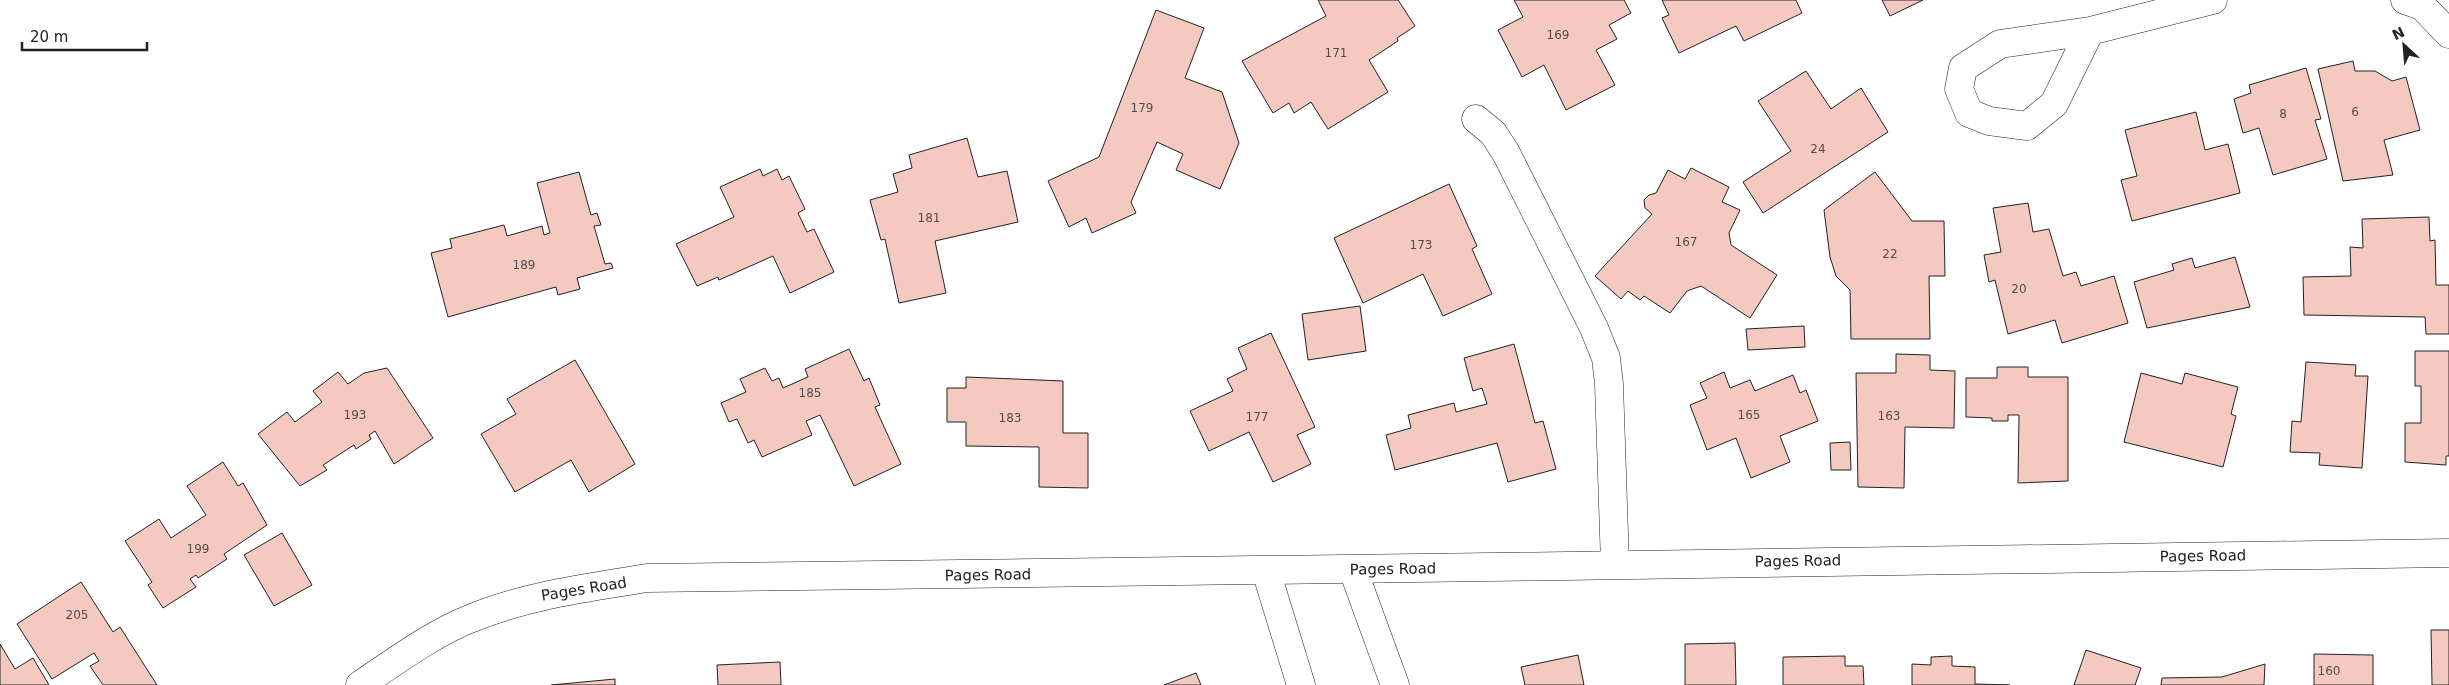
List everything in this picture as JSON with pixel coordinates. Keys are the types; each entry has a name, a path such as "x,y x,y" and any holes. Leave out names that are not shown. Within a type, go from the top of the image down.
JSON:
{"street":[{"path":"2090,31 2054,104 2027,126 1989,121 1969,113 1958,89 1962,68 2000,44 2090,31 2213,0"},
{"path":"2405,0 2422,6 2449,34"},
{"path":"1476,119 1493,133 1506,153 1594,328 1606,358 1609,384 1615,564"},
{"name":"Pages Road","path":"360,685 403,656 470,618 536,596 647,578 1353,570 1615,564 2449,553"},
{"path":"1353,570 1394,685"},
{"path":"1266,571 1301,685"}],"building":[{"path":"1318,0 1398,0 1415,26 1397,38 1398,41 1369,60 1388,92 1328,129 1311,102 1294,113 1289,103 1273,113 1242,61 1326,16"},
{"path":"1514,0 1624,0 1631,13 1609,25 1617,39 1596,50 1615,85 1566,110 1544,65 1522,77 1498,30 1523,17"},
{"path":"1662,0 1796,0 1802,13 1744,41 1736,26 1679,53 1662,18 1669,15"},
{"path":"1882,0 1923,0 1890,16"},
{"path":"1156,10 1204,28 1185,78 1222,92 1239,143 1220,189 1176,170 1183,154 1157,142 1131,202 1136,213 1092,233 1086,218 1069,227 1048,181 1099,157"},
{"path":"2353,61 2355,71 2375,71 2392,81 2406,77 2420,130 2384,140 2393,175 2343,181 2318,69"},
{"path":"2306,68 2321,119 2315,120 2327,159 2273,175 2259,128 2243,133 2234,99 2251,93 2249,85"},
{"path":"1806,71 1831,109 1861,88 1888,132 1763,213 1743,182 1791,151 1758,101"},
{"path":"2196,112 2205,150 2228,144 2240,193 2132,221 2121,180 2137,176 2125,130"},
{"path":"967,138 978,177 1007,171 1018,222 935,241 946,293 899,303 885,239 881,240 870,200 898,192 893,174 912,168 909,155"},
{"path":"1691,168 1729,187 1722,202 1740,210 1729,233 1731,245 1777,275 1750,318 1701,286 1687,291 1670,313 1644,296 1640,300 1628,291 1621,299 1595,276 1652,214 1645,208 1644,200 1649,195 1656,193 1668,170 1685,179"},
{"path":"760,169 763,176 777,169 782,180 789,176 805,209 798,213 807,232 814,229 834,272 790,293 773,256 719,280 718,277 697,286 676,244 734,217 720,187"},
{"path":"579,172 591,215 597,213 601,225 594,226 605,264 611,263 613,268 577,278 580,289 558,295 556,287 448,317 431,253 452,248 450,239 504,225 507,236 542,226 544,235 550,233 537,183"},
{"path":"1875,172 1912,221 1944,221 1945,276 1929,276 1930,339 1851,339 1850,290 1836,276 1830,257 1824,210"},
{"path":"1449,184 1477,246 1472,249 1492,294 1443,316 1423,274 1363,303 1334,238"},
{"path":"2028,203 2033,232 2049,229 2063,276 2076,272 2081,286 2114,276 2128,323 2062,343 2055,320 2008,334 1995,280 1989,282 1984,255 2001,252 1993,208"},
{"path":"2429,217 2430,241 2435,240 2436,285 2449,285 2449,334 2426,334 2425,317 2304,315 2303,277 2351,276 2350,247 2363,248 2362,219"},
{"path":"2235,257 2250,307 2147,328 2134,282 2174,270 2172,264 2192,258 2195,268"},
{"path":"1360,306 1366,351 1308,360 1302,314"},
{"path":"1804,326 1805,347 1748,350 1746,329"},
{"path":"1271,333 1315,427 1297,435 1311,464 1273,482 1249,432 1209,451 1190,411 1233,391 1227,379 1247,369 1238,348"},
{"path":"1514,344 1535,423 1543,421 1556,469 1508,482 1497,443 1395,470 1386,435 1411,428 1408,415 1454,403 1456,412 1487,404 1482,388 1473,391 1464,358"},
{"path":"849,349 864,381 869,378 880,405 875,407 901,464 854,486 820,415 806,421 812,435 762,457 754,440 748,443 737,419 729,422 721,403 746,392 740,379 765,368 772,381 779,378 783,388 808,377 805,369"},
{"path":"2415,351 2449,351 2449,456 2446,456 2446,465 2405,462 2405,423 2421,423 2421,386 2415,386"},
{"path":"1896,354 1930,355 1930,370 1955,371 1954,428 1905,427 1904,488 1858,487 1856,373 1896,373"},
{"path":"575,360 635,464 589,492 571,460 515,492 481,434 516,414 507,399"},
{"path":"2306,362 2356,365 2355,376 2368,376 2362,468 2319,465 2320,453 2290,452 2292,421 2301,422"},
{"path":"1997,367 2028,367 2028,377 2068,377 2068,481 2018,483 2019,415 2008,415 2008,421 1992,421 1992,418 1966,417 1966,378 1997,378"},
{"path":"387,368 433,438 394,464 375,431 369,435 371,439 356,449 354,445 323,465 327,470 300,486 258,434 287,412 295,422 322,402 313,391 338,372 348,384 364,373"},
{"path":"1724,372 1730,388 1750,380 1755,391 1793,375 1800,393 1806,390 1818,421 1780,436 1790,462 1751,478 1736,438 1707,450 1690,405 1707,398 1700,383"},
{"path":"2141,373 2182,384 2185,373 2238,387 2231,414 2236,416 2223,467 2124,442"},
{"path":"966,377 1063,381 1063,433 1088,433 1088,488 1039,487 1039,447 966,446 966,422 947,422 947,388 966,388"},
{"path":"1850,442 1851,470 1831,470 1830,443"},
{"path":"223,462 238,486 243,483 267,525 224,554 227,559 198,578 196,575 190,579 196,587 163,608 148,585 152,582 125,541 159,519 171,538 206,515 187,486"},
{"path":"282,533 312,585 274,606 244,555"},
{"path":"81,582 113,632 120,627 157,685 103,685 90,666 99,661 94,653 52,679 17,624"},
{"path":"2431,630 2449,630 2449,685 2432,685"},
{"path":"1735,643 1736,685 1685,685 1685,644"},
{"path":"0,644 15,669 33,658 49,685 0,685"},
{"path":"2086,650 2141,668 2135,685 2074,685"},
{"path":"2314,654 2373,655 2373,685 2314,685"},
{"path":"1578,655 1584,685 1525,685 1521,667"},
{"path":"1845,656 1845,666 1863,666 1864,685 1783,685 1783,657"},
{"path":"1952,656 1952,666 1975,667 1975,684 2010,685 1912,685 1912,664 1931,665 1931,657"},
{"path":"780,662 781,685 718,685 717,665"},
{"path":"2265,664 2264,685 2161,685 2162,678 2222,677"},
{"path":"1196,673 1201,685 1164,685"},
{"path":"615,679 615,685 551,685"}]}
